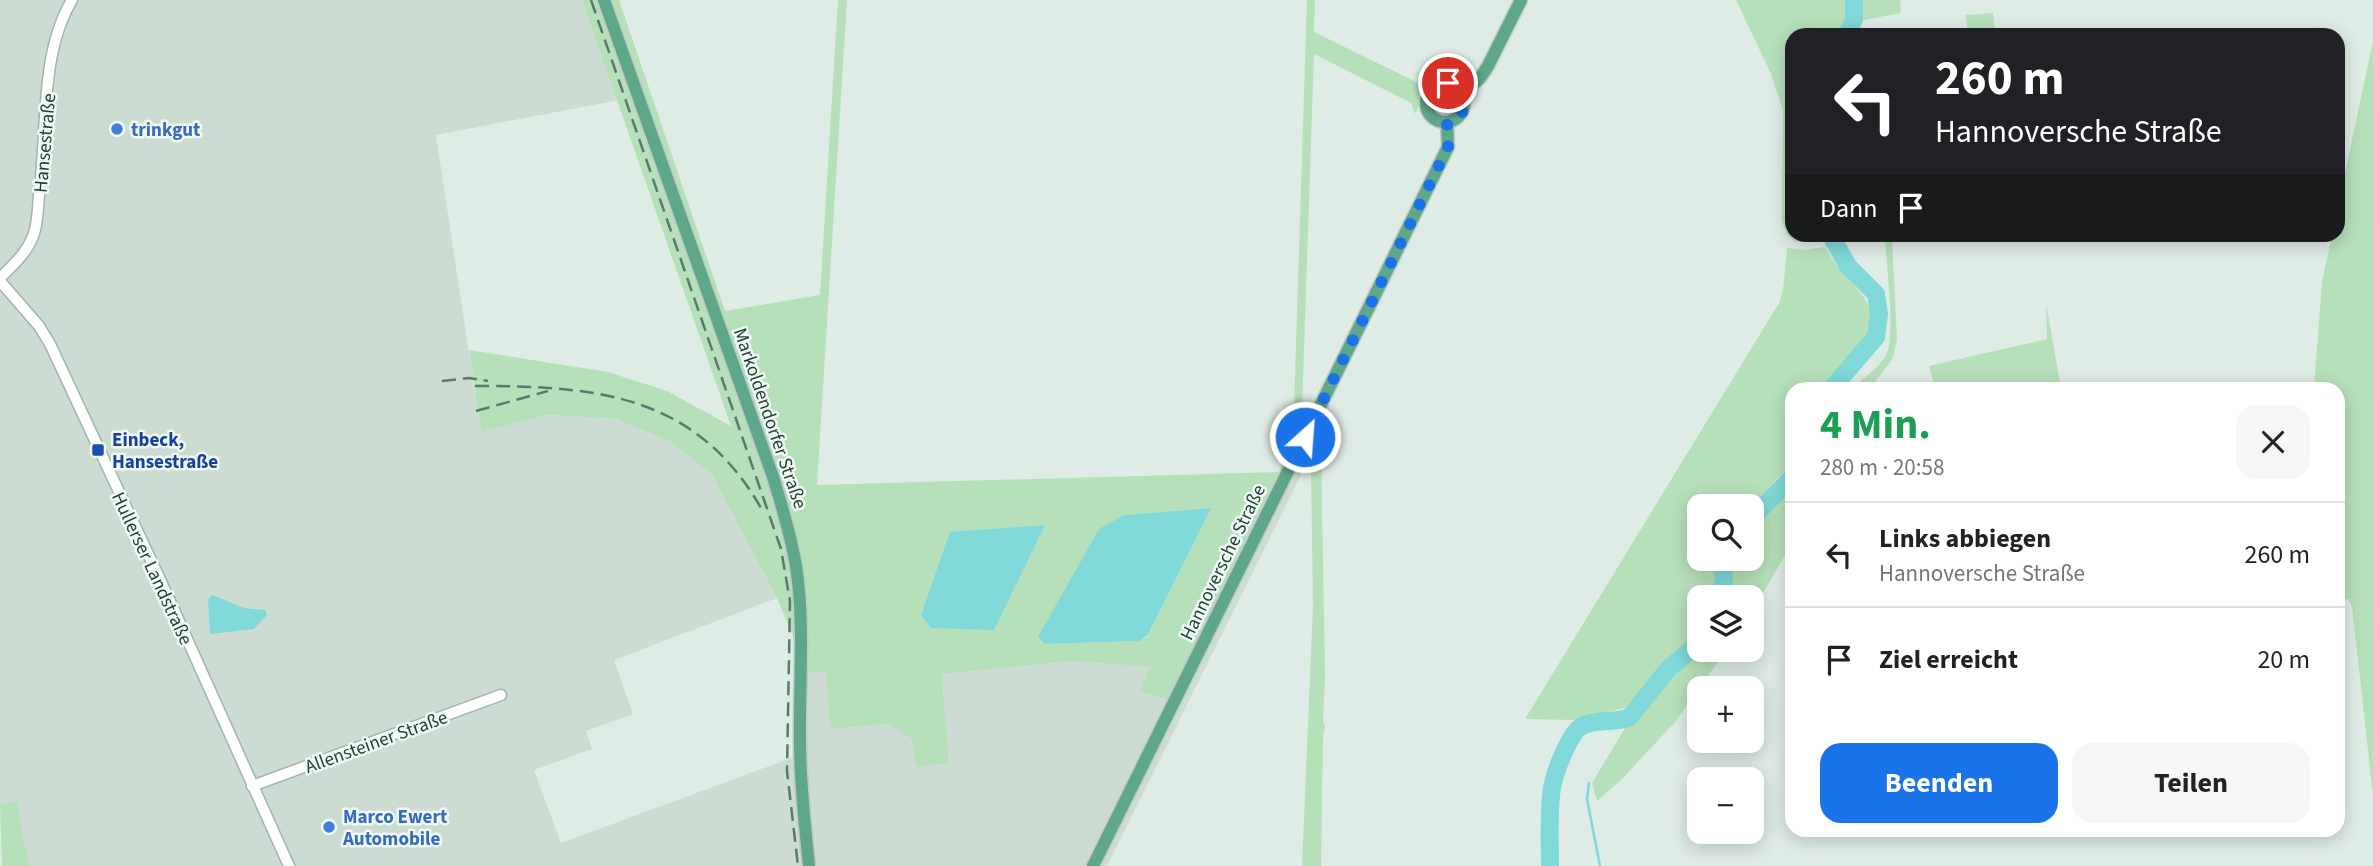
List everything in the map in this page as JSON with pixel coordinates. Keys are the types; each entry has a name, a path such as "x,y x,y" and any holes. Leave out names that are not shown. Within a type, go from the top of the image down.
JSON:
{"main road":[{"name":"Markoldendorfer Straße","path":"604,0 773,477 796,564 801,622 802,801 809,866"},
{"name":"Hannoversche Straße","path":"1093,866 1448,147 1447,122 1461,114 1465,104 1462,93 1480,78 1488,66 1521,0"},
{"path":"1447,122 1437,121 1429,114 1427,95 1436,86 1448,83 1462,93"}],"street":[{"name":"Hansestraße","path":"0,279 21,256 34,235 51,60 59,26 72,0"},
{"name":"Hullerser Landstraße","path":"0,279 50,344 170,601 289,866"},
{"name":"Allensteiner Straße","path":"252,786 500,695"}],"shaded area":[{"path":"0,0 582,0 619,100 436,135 481,432 548,415 616,419 671,442 712,475 777,598 614,660 633,714 586,731 592,749 534,770 561,843 807,752 808,672 826,672 832,729 887,724 911,738 916,767 949,763 942,674 1072,661 1151,667 1140,691 1168,700 1279,472 1303,471 1107,866 29,866 17,801 0,804"}],"green space":[{"path":"582,0 619,0 725,311 820,295 838,0 847,0 817,485 1279,472 1168,700 1140,691 1150,667 1072,661 942,674 949,763 916,767 911,738 887,724 831,729 826,672 808,672 777,598 712,475 671,442 616,419 548,415 481,432 469,350 608,372 667,391 731,426","holes":["1210,508 1148,636 1139,641 1045,644 1124,515"]},
{"path":"1307,0 1315,0 1314,32 1419,84 1428,84 1415,114 1411,103 1314,54 1304,410 1293,439"},
{"path":"1736,0 1847,0 1849,17 1844,28 1785,28 1785,228 1782,220 1783,110 1771,74"},
{"path":"1859,0 1900,0 1901,13 1859,21"},
{"path":"1993,13 1994,28 1967,28 1966,15"},
{"path":"2373,41 2373,795 2352,607 2348,599 2345,599 2345,382 2314,382 2322,282 2331,242 2345,242 2345,173"},
{"path":"1885,242 1892,242 1897,340 1892,360 1875,382 1858,382 1879,365 1886,355 1890,316"},
{"path":"1825,247 1869,306 1873,335 1830,382 1785,382 1785,471 1764,494 1687,494 1687,571 1717,571 1716,585 1687,585 1687,645 1656,672 1640,697 1629,707 1590,714 1576,720 1525,719 1779,303 1783,291 1787,248 1804,250"},
{"path":"2046,303 2060,382 1933,382 1929,366 2047,339"},
{"path":"1321,446 1325,726 1321,866 1302,866 1313,607 1311,468"},
{"path":"1785,492 1785,555 1764,591 1764,585 1728,585 1733,571 1764,571 1764,518"},
{"path":"1687,657 1687,662 1718,662 1708,676 1687,676 1687,705 1675,722 1622,779 1597,801 1592,783 1625,728 1655,690"},
{"path":"17,801 29,866 2,866 0,804"}],"water":[{"path":"1211,508 1148,635 1139,641 1045,644 1038,637 1099,529 1124,515"},
{"path":"1045,525 994,630 931,628 921,615 950,532"},
{"path":"212,595 244,608 265,610 267,615 254,629 210,634 208,600"}],"waterway":[{"path":"1850,28 1854,19 1854,0"},
{"path":"1834,242 1848,266 1876,294 1879,314 1876,337 1837,382"},
{"path":"1764,506 1785,484"},
{"path":"1723,571 1723,585"},
{"path":"1550,866 1551,791 1568,743 1582,726 1630,717 1668,669 1687,653"},
{"path":"1589,783 1587,799 1600,866"}],"railway":[{"path":"591,0 781,549 790,601 787,771 798,866"},
{"path":"442,381 469,378 488,381"},
{"path":"475,386 561,389 600,394 638,404 673,419 705,440 735,470 761,508"},
{"path":"476,411 548,391"}],"place":[{"name":"trinkgut","path":"117,129"},
{"name":"Einbeck, Hansestraße","path":"98,450"},
{"name":"Marco Ewert Automobile","path":"329,827"}],"route":[{"path":"1305,437 1448,147 1447,122 1457,118 1464,110 1462,93 1448,83"}]}
